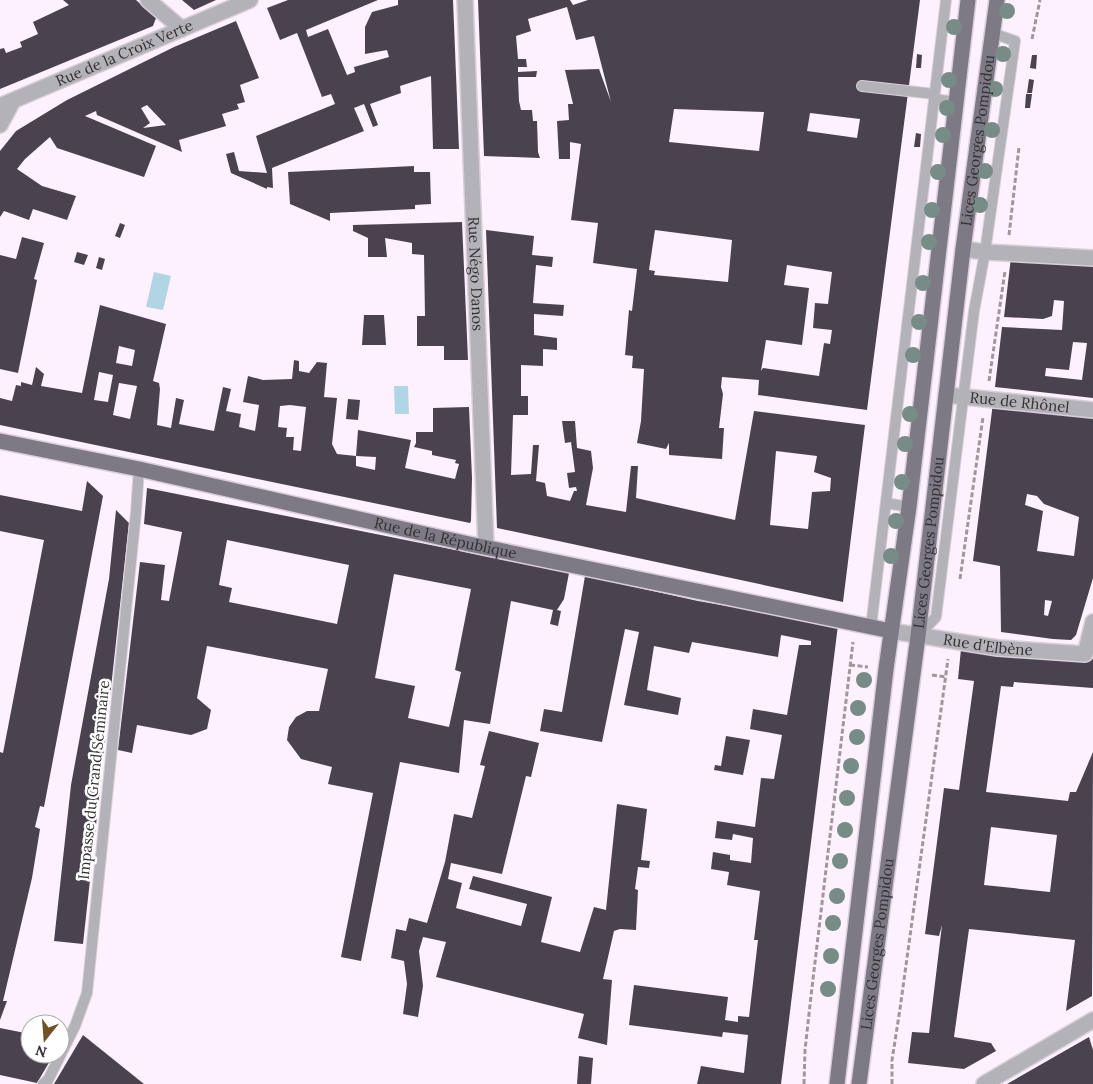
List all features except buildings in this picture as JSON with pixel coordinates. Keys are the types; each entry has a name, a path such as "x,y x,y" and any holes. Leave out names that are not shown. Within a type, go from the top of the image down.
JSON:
{"main road":[{"name":"Lices Georges Pompidou","path":"837,1084 891,632 909,506 968,0"},
{"name":"Lices Georges Pompidou","path":"859,1084 918,636 963,249 997,0"},
{"name":"Rue de la République","path":"0,440 139,469 486,547 891,632"}],"street":[{"path":"148,0 182,29"},
{"name":"Rue de la Croix Verte","path":"6,104 250,0"},
{"name":"Rue Négo Danos","path":"465,0 486,547"},
{"path":"0,124 6,104"},
{"path":"963,249 1093,258"},
{"name":"Rue de Rhônel","path":"946,395 1093,410"},
{"name":"Rue d'Elbène","path":"891,632 998,648 1085,654 1093,622"},
{"path":"984,1084 1093,1020"}],"lane":[{"path":"871,627 946,0"},
{"path":"918,636 936,617 974,311 985,252 1014,41 992,33"},
{"path":"862,86 913,92 956,102"},
{"name":"Impasse du Grand Séminaire","path":"43,1084 48,1080 75,1026 88,993 139,469"},
{"path":"886,503 909,506"}],"path":[{"path":"1031,43 1040,0"},
{"path":"959,583 1007,253 1020,139"},
{"path":"804,1084 805,1050 855,624"},
{"path":"892,1084 892,1060 951,641"}],"water":[{"path":"154,272 171,276 163,310 146,307"},
{"path":"394,386 408,386 409,414 395,414"}]}
